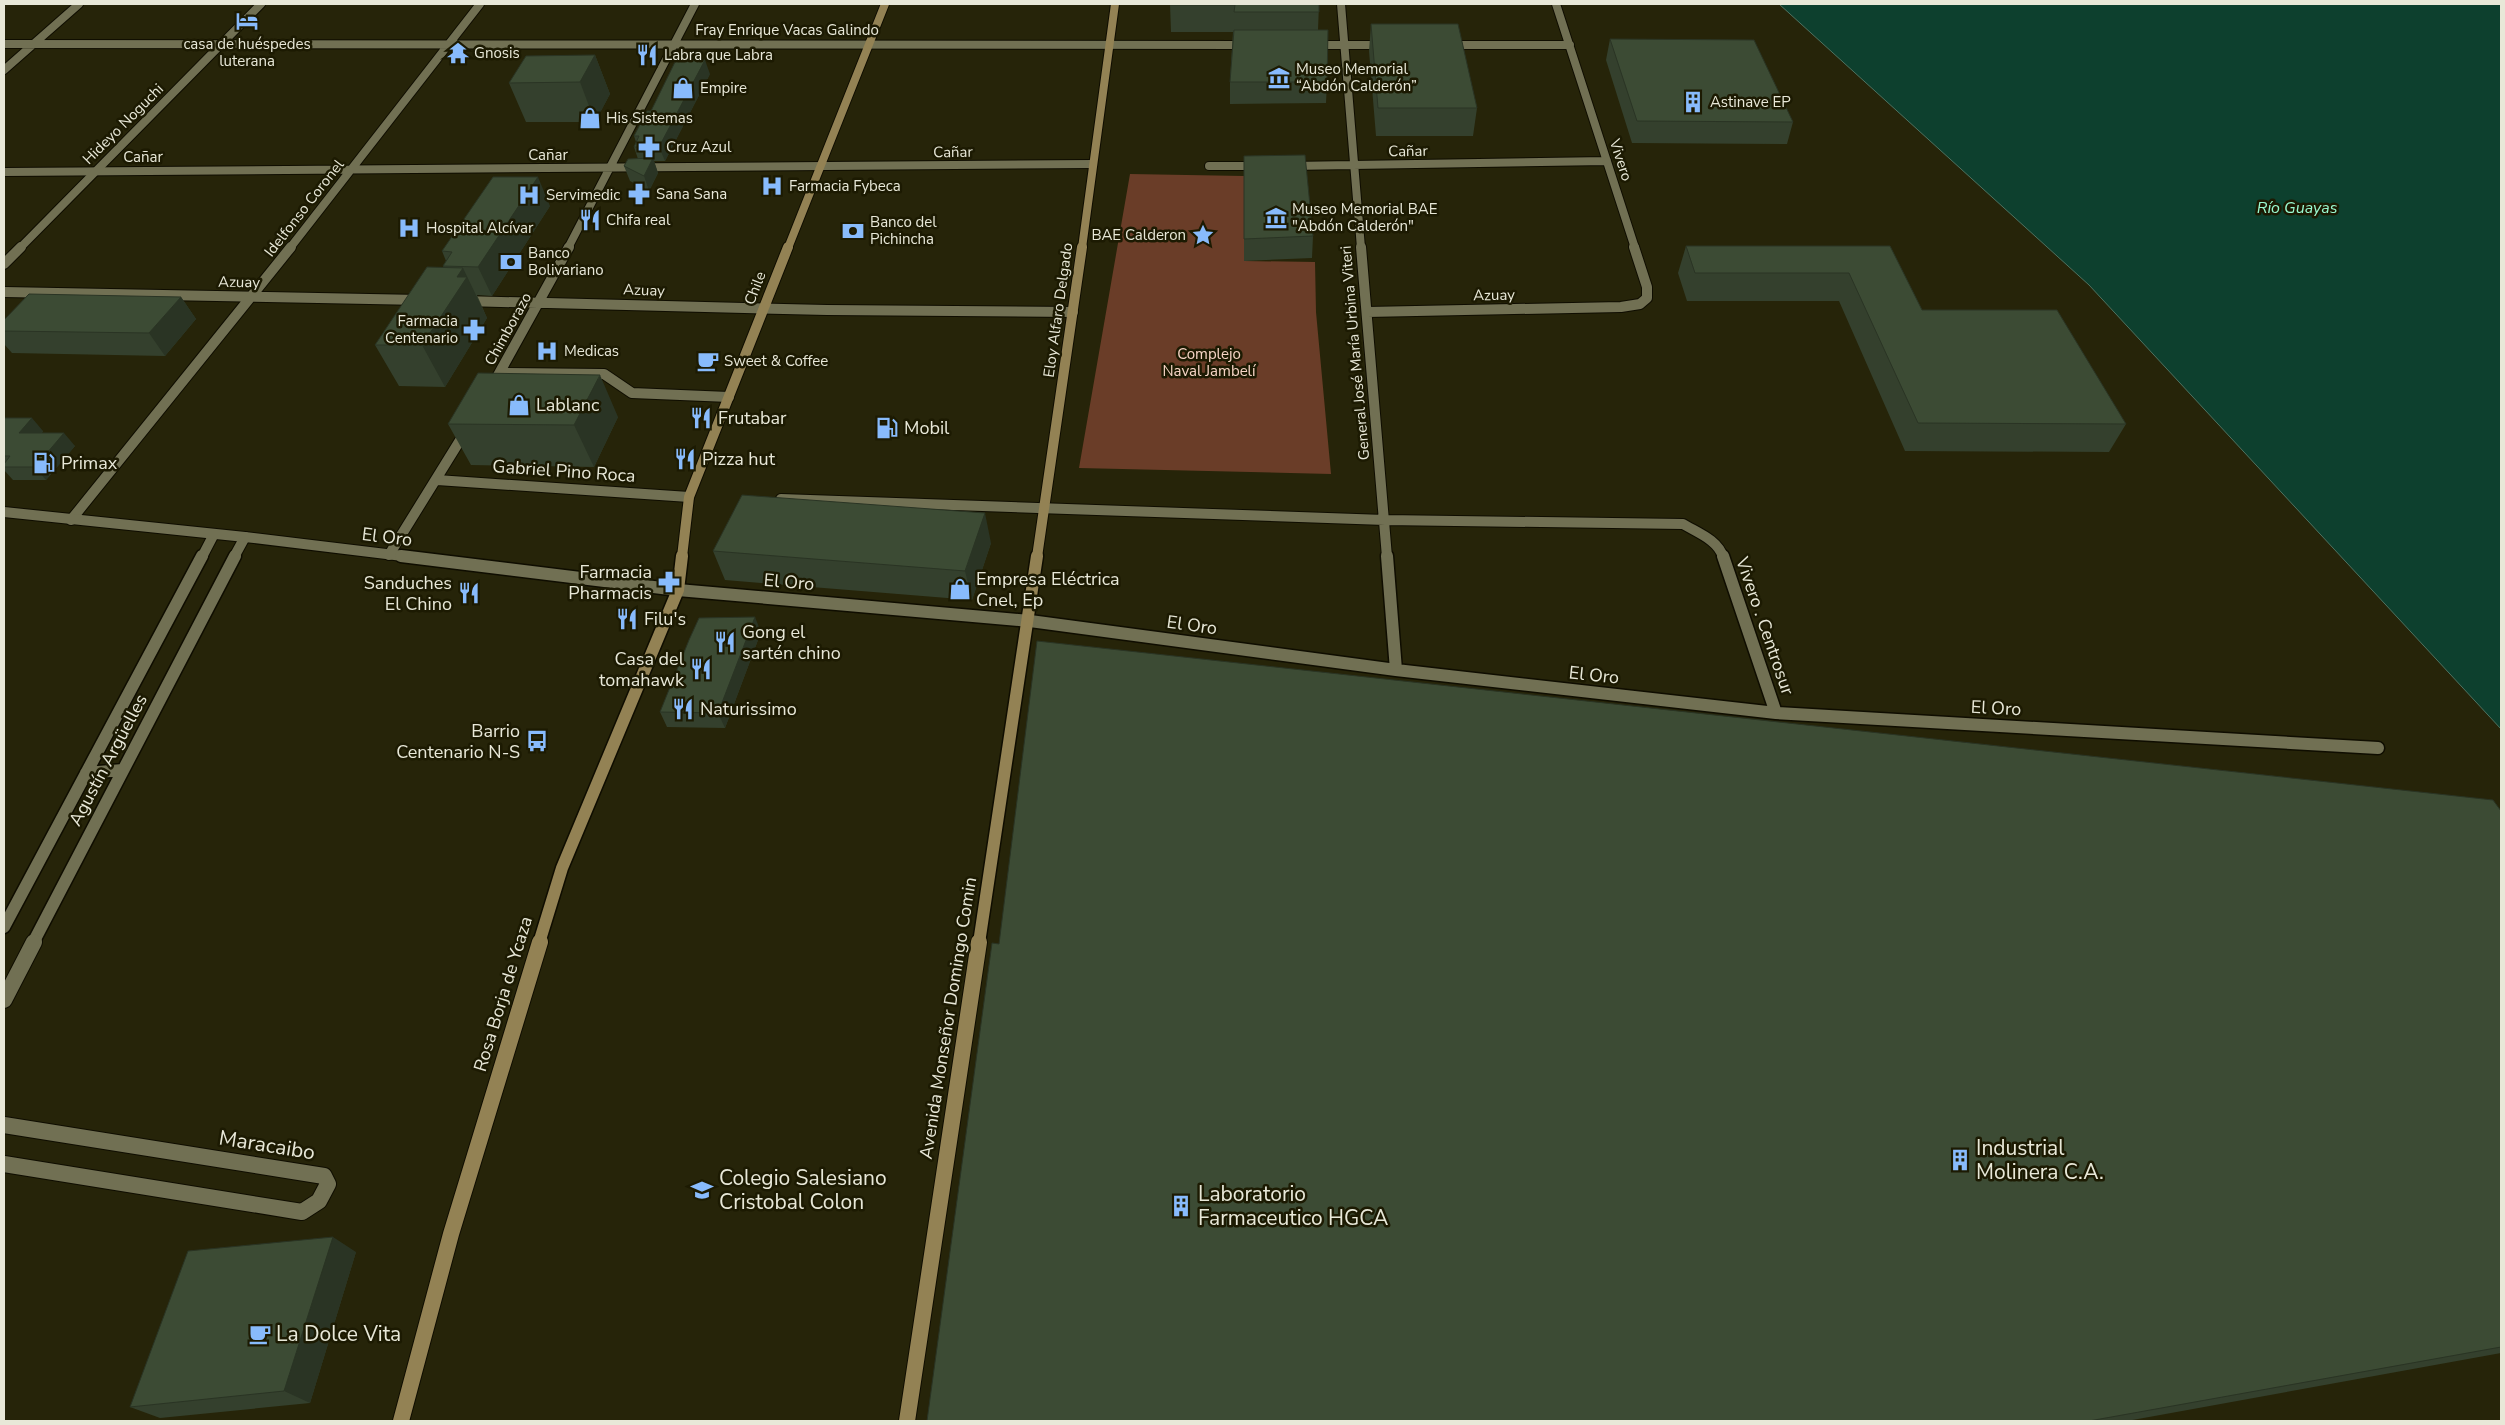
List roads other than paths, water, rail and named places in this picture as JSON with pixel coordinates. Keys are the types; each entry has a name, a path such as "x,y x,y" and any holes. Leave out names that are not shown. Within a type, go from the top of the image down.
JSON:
{"main road":[{"name":"Chile","path":"678,590 689,497 885,4"},
{"name":"Eloy Alfaro Delgado","path":"1030,621 1115,4"},
{"name":"Rosa Borja de Ycaza","path":"401,1421 451,1234 562,868 678,590"},
{"name":"Avenida Monseñor Domingo Comin","path":"907,1421 982,915 1030,621"}],"street":[{"path":"4,70 78,4"},
{"name":"Hideyo Noguchi","path":"4,264 261,4"},
{"name":"Idelfonso Coronel","path":"71,520 252,297 480,4"},
{"name":"Chimborazo","path":"486,397 540,302 608,168 695,4"},
{"name":"General José María Urbina Viteri","path":"1341,4 1396,670"},
{"name":"Vivero","path":"1556,4 1647,287 1647,298 1640,304 1621,308"},
{"path":"1434,45 1570,43"},
{"name":"Fray Enrique Vacas Galindo","path":"4,44 1259,45"},
{"path":"1306,45 1398,45"},
{"name":"Cañar","path":"1277,166 1607,161"},
{"name":"Cañar","path":"4,172 1093,164"},
{"path":"1209,166 1267,166"},
{"name":"Azuay","path":"4,292 431,300"},
{"name":"Azuay","path":"450,300 764,308 1073,312"},
{"name":"Azuay","path":"1367,312 1621,308"},
{"path":"500,373 604,374 632,393 729,396"},
{"path":"389,554 437,480 471,422"},
{"name":"Gabriel Pino Roca","path":"437,480 689,497"},
{"path":"765,498 1385,520"},
{"name":"El Oro","path":"4,512 245,537 678,590 1030,621 1396,670 1776,713 2378,748"},
{"name":"Vivero . Centrosur","path":"1385,520 1683,524 1710,539 1721,550 1776,713"},
{"name":"Agustín Argüelles","path":"4,928 214,534"},
{"name":"Agustín Argüelles","path":"4,1000 245,537"},
{"path":"86,773 123,770"},
{"name":"Maracaibo","path":"4,1125 324,1176 328,1184 324,1196 315,1206 302,1212 4,1164"}],"water":[{"name":"Río Guayas","path":"1779,4 2501,4 2501,729 2089,285"}],"place":[{"name":"casa de huéspedes luterana","path":"247,21"},
{"name":"Gnosis","path":"458,53"},
{"name":"Labra que Labra","path":"647,55"},
{"name":"Museo Memorial “Abdón Calderón”","path":"1279,78"},
{"name":"Empire","path":"683,88"},
{"name":"Astinave EP","path":"1693,102"},
{"name":"His Sistemas","path":"590,118"},
{"name":"Cruz Azul","path":"649,147"},
{"name":"Farmacia Fybeca","path":"772,186"},
{"name":"Sana Sana","path":"639,194"},
{"name":"Servimedic","path":"529,195"},
{"name":"Museo Memorial BAE \"Abdón Calderón\"","path":"1276,218"},
{"name":"Chifa real","path":"590,220"},
{"name":"Hospital Alcívar","path":"409,228"},
{"name":"Banco del Pichincha","path":"853,231"},
{"name":"BAE Calderon","path":"1203,235"},
{"name":"Banco Bolivariano","path":"511,262"},
{"name":"Farmacia Centenario","path":"474,330"},
{"name":"Medicas","path":"547,351"},
{"name":"Sweet & Coffee","path":"708,361"},
{"name":"Lablanc","path":"519,405"},
{"name":"Frutabar","path":"701,418"},
{"name":"Mobil","path":"887,428"},
{"name":"Pizza hut","path":"685,459"},
{"name":"Primax","path":"44,463"},
{"name":"Farmacia Pharmacis","path":"669,582"},
{"name":"Empresa Eléctrica Cnel, Ep","path":"960,589"},
{"name":"Sanduches El Chino","path":"469,593"},
{"name":"Filu's","path":"627,619"},
{"name":"Gong el sartén chino","path":"725,642"},
{"name":"Casa del tomahawk","path":"701,669"},
{"name":"Naturissimo","path":"683,709"},
{"name":"Barrio Centenario N-S","path":"537,741"},
{"name":"Industrial Molinera C.A.","path":"1960,1160"},
{"name":"Colegio Salesiano Cristobal Colon","path":"702,1190"},
{"name":"Laboratorio Farmaceutico HGCA","path":"1181,1206"},
{"name":"La Dolce Vita","path":"260,1334"}],"park label":[{"name":"Complejo Naval Jambelí","path":"1209,362"}]}
